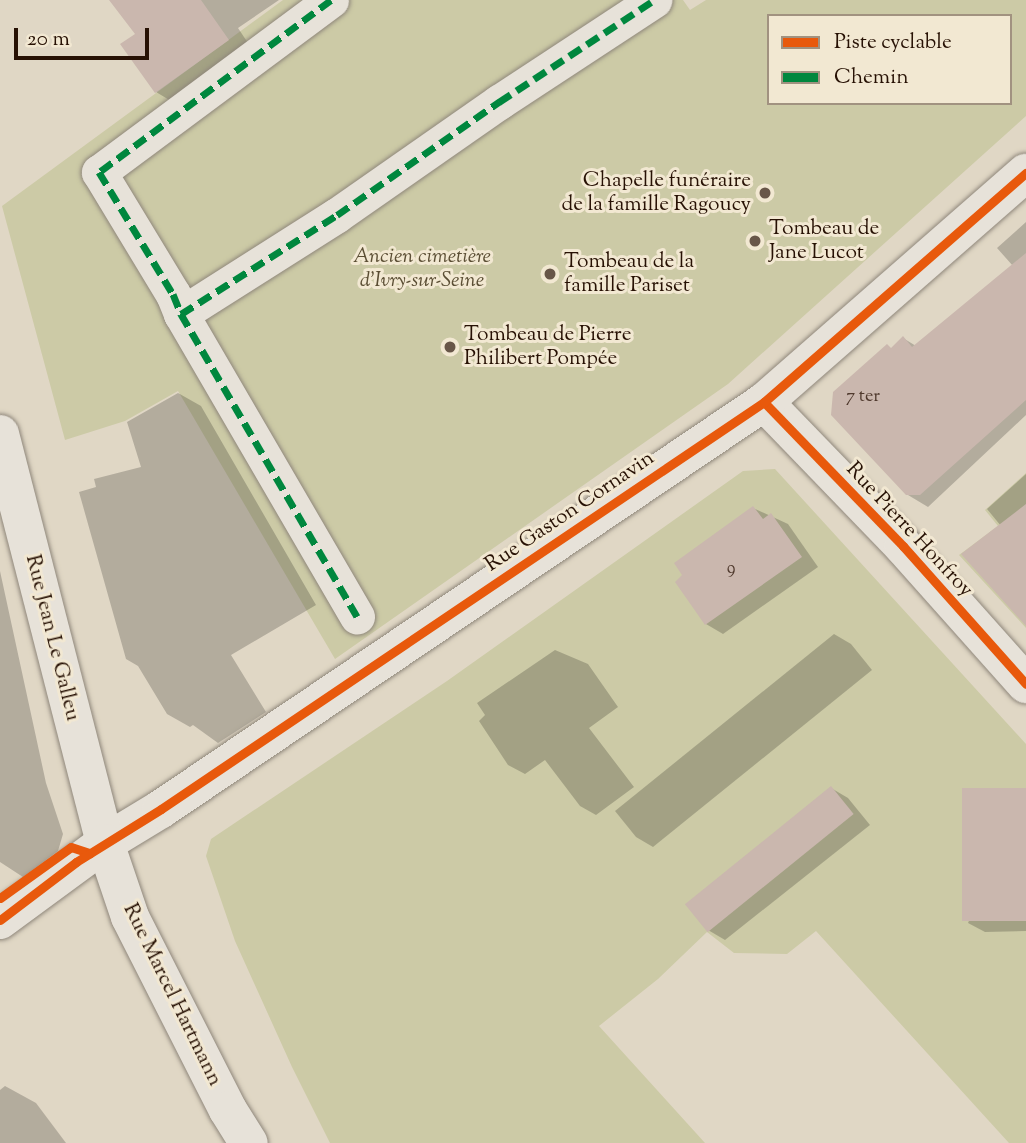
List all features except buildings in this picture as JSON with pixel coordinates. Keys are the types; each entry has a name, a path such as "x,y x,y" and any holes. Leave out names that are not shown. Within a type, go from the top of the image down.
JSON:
{"street":[{"path":"331,0 99,172 173,294 181,314 357,617"},
{"path":"181,314 337,215 499,102 652,1"},
{"name":"Rue Gaston Cornavin","path":"0,920 105,843 161,809 764,402 1026,173"},
{"name":"Rue Pierre Honfroy","path":"764,402 902,546 1026,684"},
{"name":"Rue Jean Le Galleu","path":"0,434 105,843"},
{"name":"Rue Marcel Hartmann","path":"105,843 130,917 228,1110 249,1143"}],"green space":[{"name":"Ancien cimetière d'Ivry-sur-Seine","path":"283,0 683,0 690,10 706,0 1026,0 1026,116 728,384 335,659 178,391 125,421 65,440 2,206"},
{"path":"775,469 1026,744 1026,1143 1009,1143 816,931 787,954 734,953 707,932 658,979 599,1026 705,1143 330,1143 235,941 206,856 211,839 447,681 743,471"},
{"path":"1026,473 1026,628 959,555 998,526 985,510"}],"marked path":[{"path":"331,0 99,172 173,294 181,314 357,617"},
{"path":"181,314 337,215 499,102 654,0"}],"cycle path":[{"path":"0,920 76,862 161,809 764,402 1026,173"},
{"path":"764,402 903,546 1026,684"},
{"path":"0,898 71,847 90,853"}],"place":[{"name":"Chapelle funéraire de la famille Ragoucy","path":"765,193"},
{"name":"Tombeau de Jane Lucot","path":"755,241"},
{"name":"Tombeau de la famille Pariset","path":"550,274"},
{"name":"Tombeau de Pierre Philibert Pompée","path":"450,347"}]}
